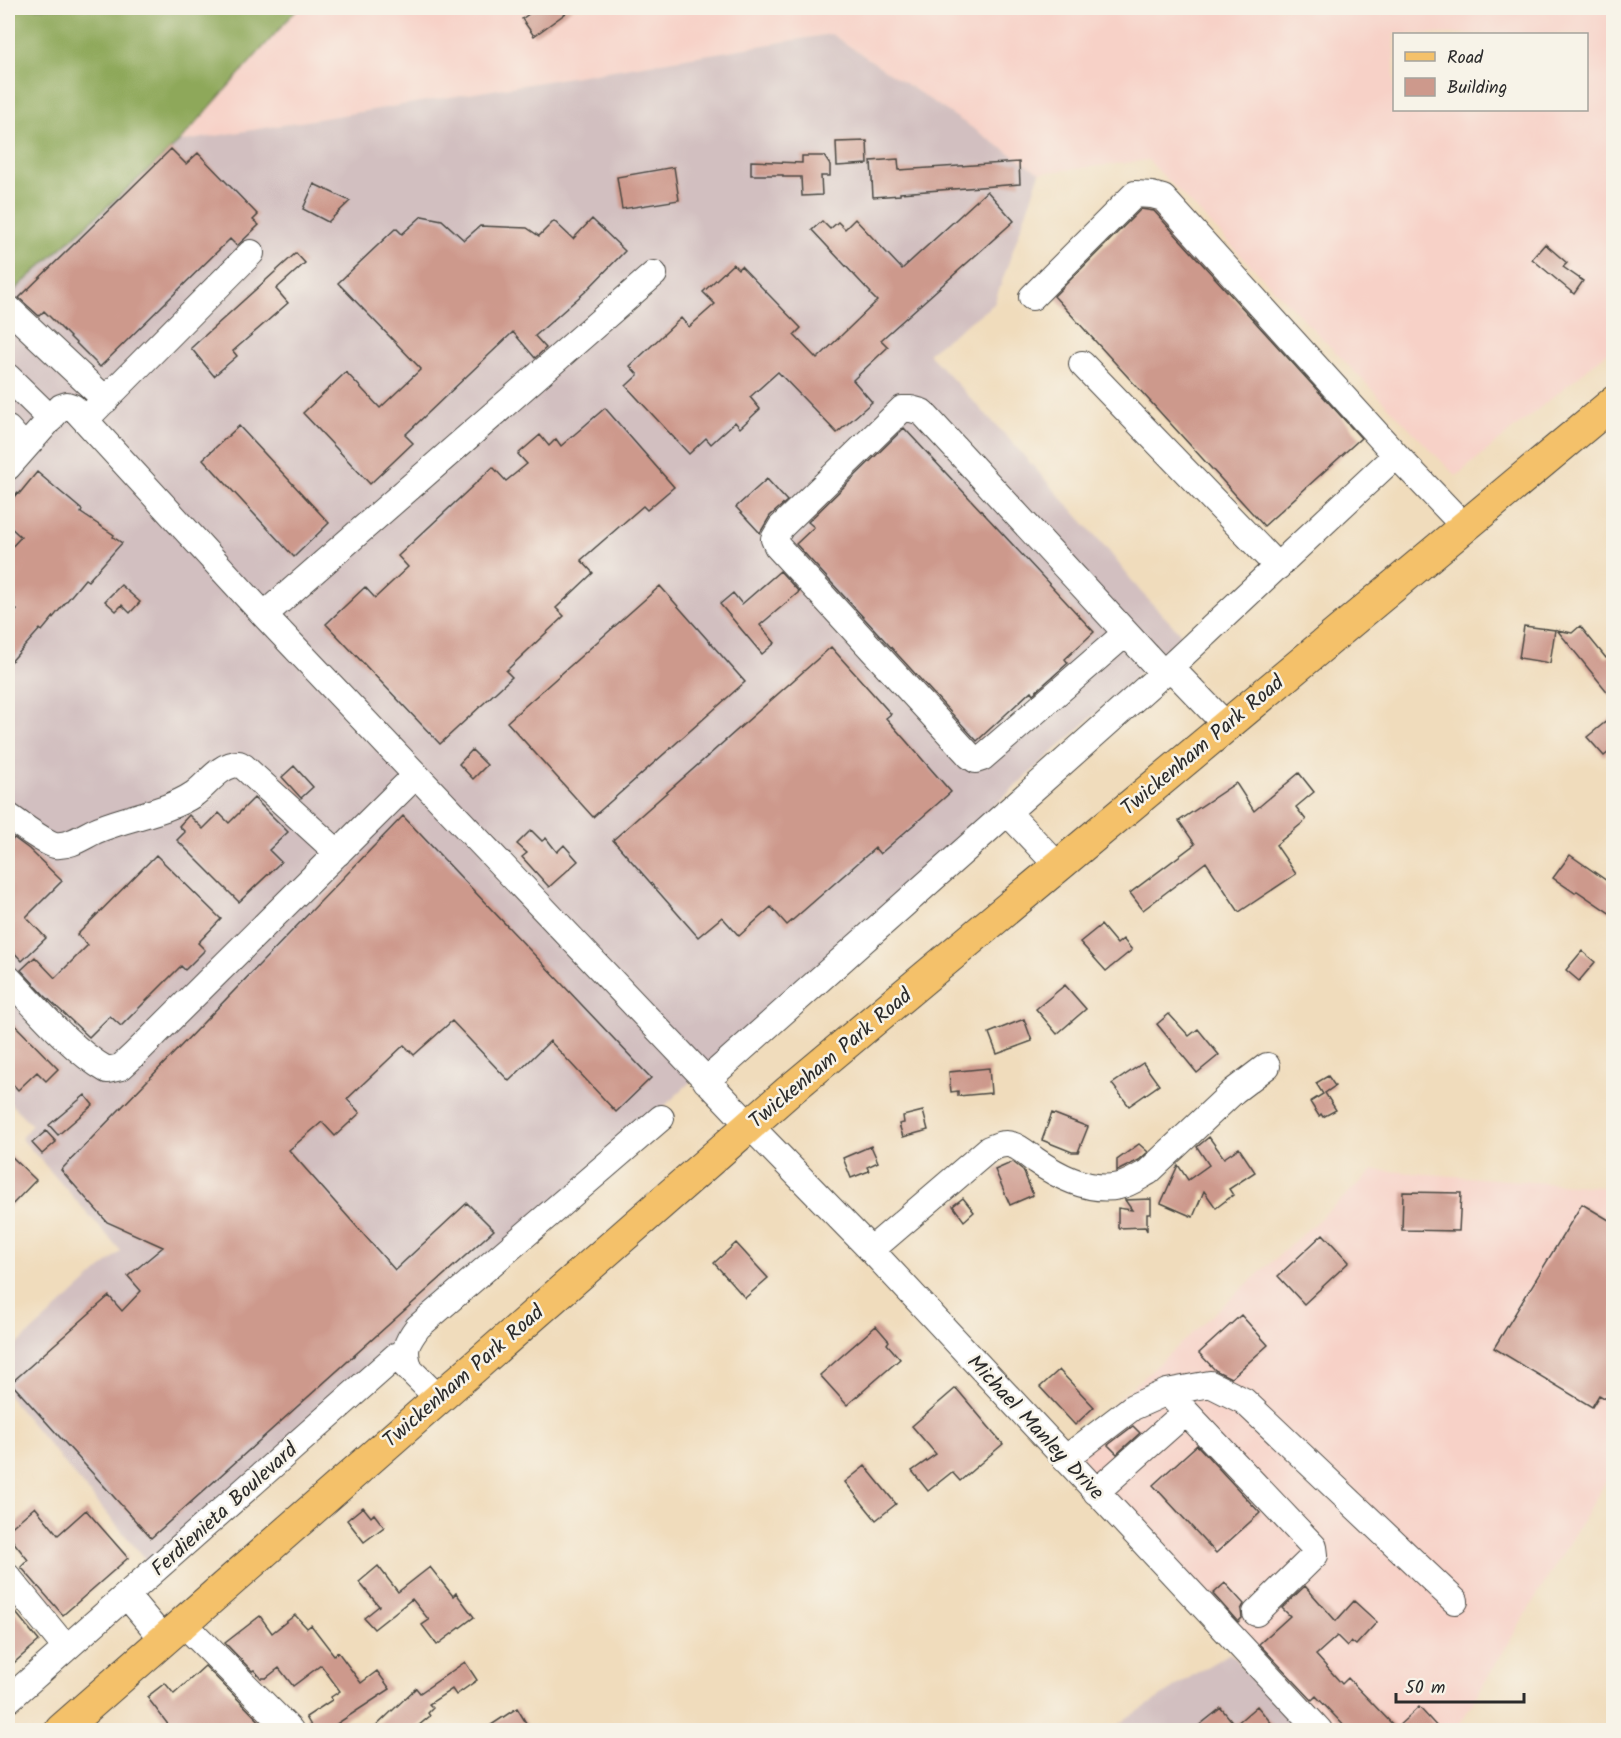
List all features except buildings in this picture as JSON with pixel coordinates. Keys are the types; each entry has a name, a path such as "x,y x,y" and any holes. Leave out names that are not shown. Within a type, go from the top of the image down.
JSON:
{"main road":[{"name":"Twickenham Park Road","path":"61,1731 789,1091 1614,402"}],"street":[{"path":"1032,297 1135,194 1163,198 1396,455 1464,526"},
{"path":"85,420 251,253"},
{"path":"264,615 654,274"},
{"path":"8,308 106,400"},
{"path":"1082,364 1278,567"},
{"path":"8,377 51,419 13,448"},
{"name":"Michael Manley Drive","path":"51,419 61,407 67,405 73,407 264,615 706,1080 871,1250 1319,1731"},
{"path":"1126,633 982,758 976,760 785,555 774,539 781,527 902,409 922,412 1126,633 1227,725"},
{"path":"706,1080 1166,670 1396,455"},
{"path":"8,816 52,844 62,845 100,829 183,801 225,767 239,764 338,853"},
{"path":"8,978 93,1062 107,1070 121,1067 416,775"},
{"path":"1007,812 1058,866"},
{"path":"871,1250 989,1149 1001,1144 1013,1145 1045,1167 1076,1183 1098,1187 1118,1186 1132,1181 1148,1172 1234,1091 1267,1066"},
{"path":"410,1370 406,1358 407,1341 418,1327 661,1118"},
{"name":"Ferdienieta Boulevard","path":"8,1700 396,1356 438,1398"},
{"path":"1065,1459 1133,1407 1167,1392 1210,1384 1244,1401 1455,1601"},
{"path":"1167,1392 1314,1547 1315,1554 1256,1612"},
{"path":"1096,1492 1186,1412"},
{"path":"8,1577 66,1648"},
{"path":"127,1596 174,1632 290,1731"}],"shaded area":[{"path":"298,8 1613,8 1613,348 1456,476 1148,160 1040,173 831,34 179,142"},
{"path":"831,34 1040,173 994,304 928,353 1008,438 1108,550 1140,591 1182,635 700,1073 396,1356 155,1571 8,1396 8,1353 121,1251 21,1138 32,1125 8,1101 8,296 179,142"},
{"path":"1374,1170 1613,1188 1613,1470 1456,1730 1324,1730 1062,1450"},
{"path":"1230,1653 1300,1730 1110,1730 1198,1672"}],"green space":[{"path":"8,8 298,8 179,142 8,296"}]}
